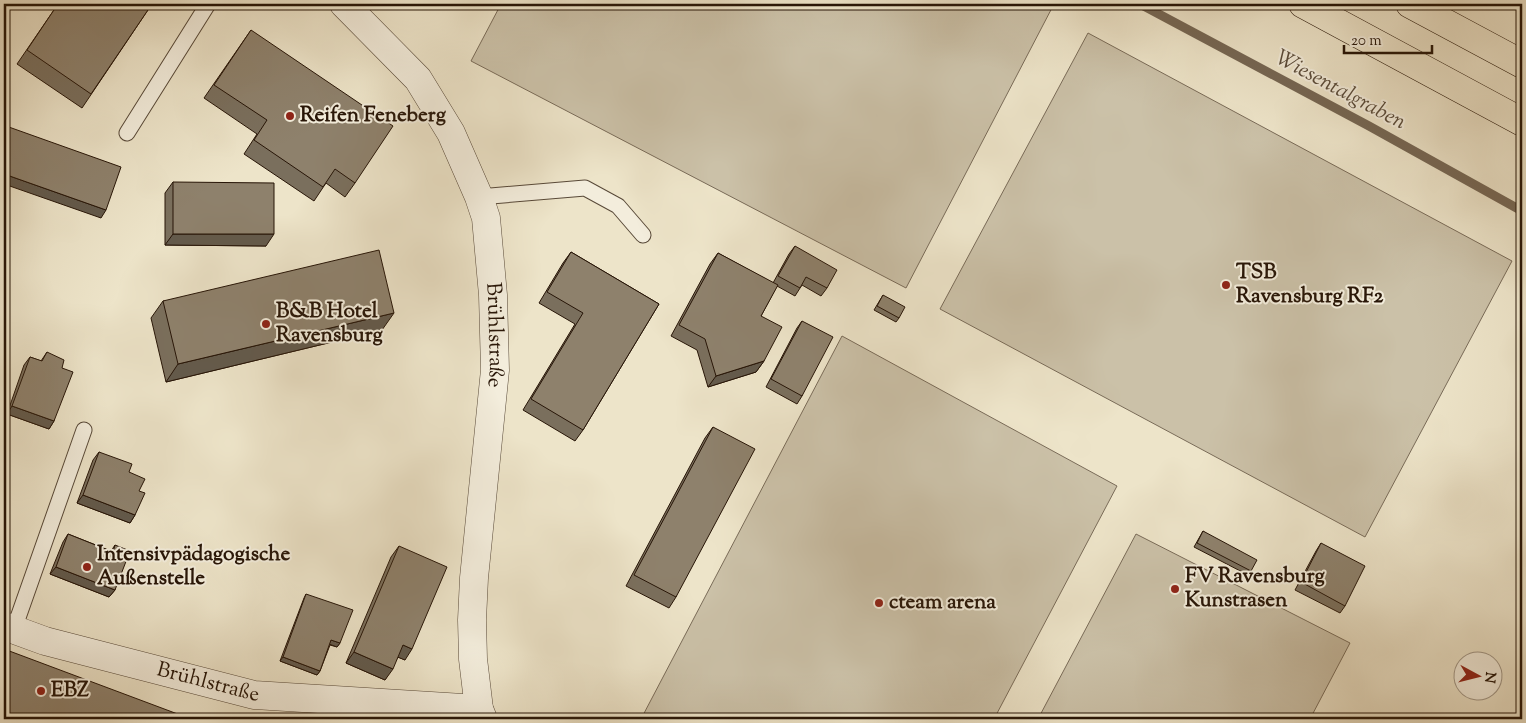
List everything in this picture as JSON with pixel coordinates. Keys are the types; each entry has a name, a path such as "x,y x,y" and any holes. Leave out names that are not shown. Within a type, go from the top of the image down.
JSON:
{"highway":[{"path":"1303,4 1522,122"},
{"path":"1410,4 1522,64"}],"street":[{"name":"Brühlstraße","path":"9,627 44,641 254,695 481,714 473,658 474,578 495,370 492,286 486,218 479,197 451,133 418,79 344,4"}],"lane":[{"path":"127,133 208,4"},
{"path":"479,197 585,188 618,206 643,235"},
{"path":"9,627 84,430"}],"shaded area":[{"path":"501,4 1054,4 906,288 471,61"},
{"name":"TSB Ravensburg RF2","path":"1088,33 1512,261 1365,537 940,309"},
{"name":"cteam arena","path":"842,336 1117,486 994,719 641,719"},
{"name":"FV Ravensburg Kunstrasen","path":"1136,534 1350,643 1310,719 1038,719"}],"building":[{"path":"58,4 152,4 91,94 27,50"},
{"name":"Reifen Feneberg","path":"251,30 393,126 355,183 335,169 323,187 254,140 267,120 214,85"},
{"path":"6,126 121,167 106,210 4,174 4,133"},
{"path":"173,182 274,183 274,234 173,234"},
{"path":"795,246 837,270 827,288 806,277 800,288 778,276"},
{"name":"B&B Hotel Ravensburg","path":"379,250 394,313 178,364 163,301"},
{"path":"571,252 659,304 583,430 531,399 583,313 547,292"},
{"path":"718,253 778,285 761,316 782,327 764,361 716,376 705,339 679,325"},
{"path":"883,295 905,307 899,318 877,306"},
{"path":"802,321 833,337 802,396 771,379"},
{"path":"47,352 64,360 62,368 73,372 54,421 12,406 30,357 42,361"},
{"path":"713,427 755,449 676,597 634,575"},
{"path":"99,452 132,464 129,472 145,479 139,491 145,493 135,515 83,495"},
{"path":"1203,531 1257,560 1251,571 1197,543"},
{"name":"Intensivpädagogische Außenstelle","path":"68,534 113,552 115,545 130,551 115,590 56,567"},
{"path":"1321,543 1365,566 1345,606 1301,582"},
{"path":"399,546 447,567 412,649 403,645 393,669 354,652"},
{"path":"306,594 353,610 340,643 331,640 320,671 283,657"},
{"name":"EBZ","path":"4,649 191,719 4,719"}],"waterway":[{"name":"Wiesentalgraben","path":"1140,4 1369,126 1522,211"}],"place":[{"name":"Reifen Feneberg","path":"290,116"},
{"name":"TSB Ravensburg RF2","path":"1226,285"},
{"name":"B&B Hotel Ravensburg","path":"266,324"},
{"name":"Intensivpädagogische Außenstelle","path":"87,567"},
{"name":"FV Ravensburg Kunstrasen","path":"1175,589"},
{"name":"cteam arena","path":"879,603"},
{"name":"EBZ","path":"41,691"}]}
